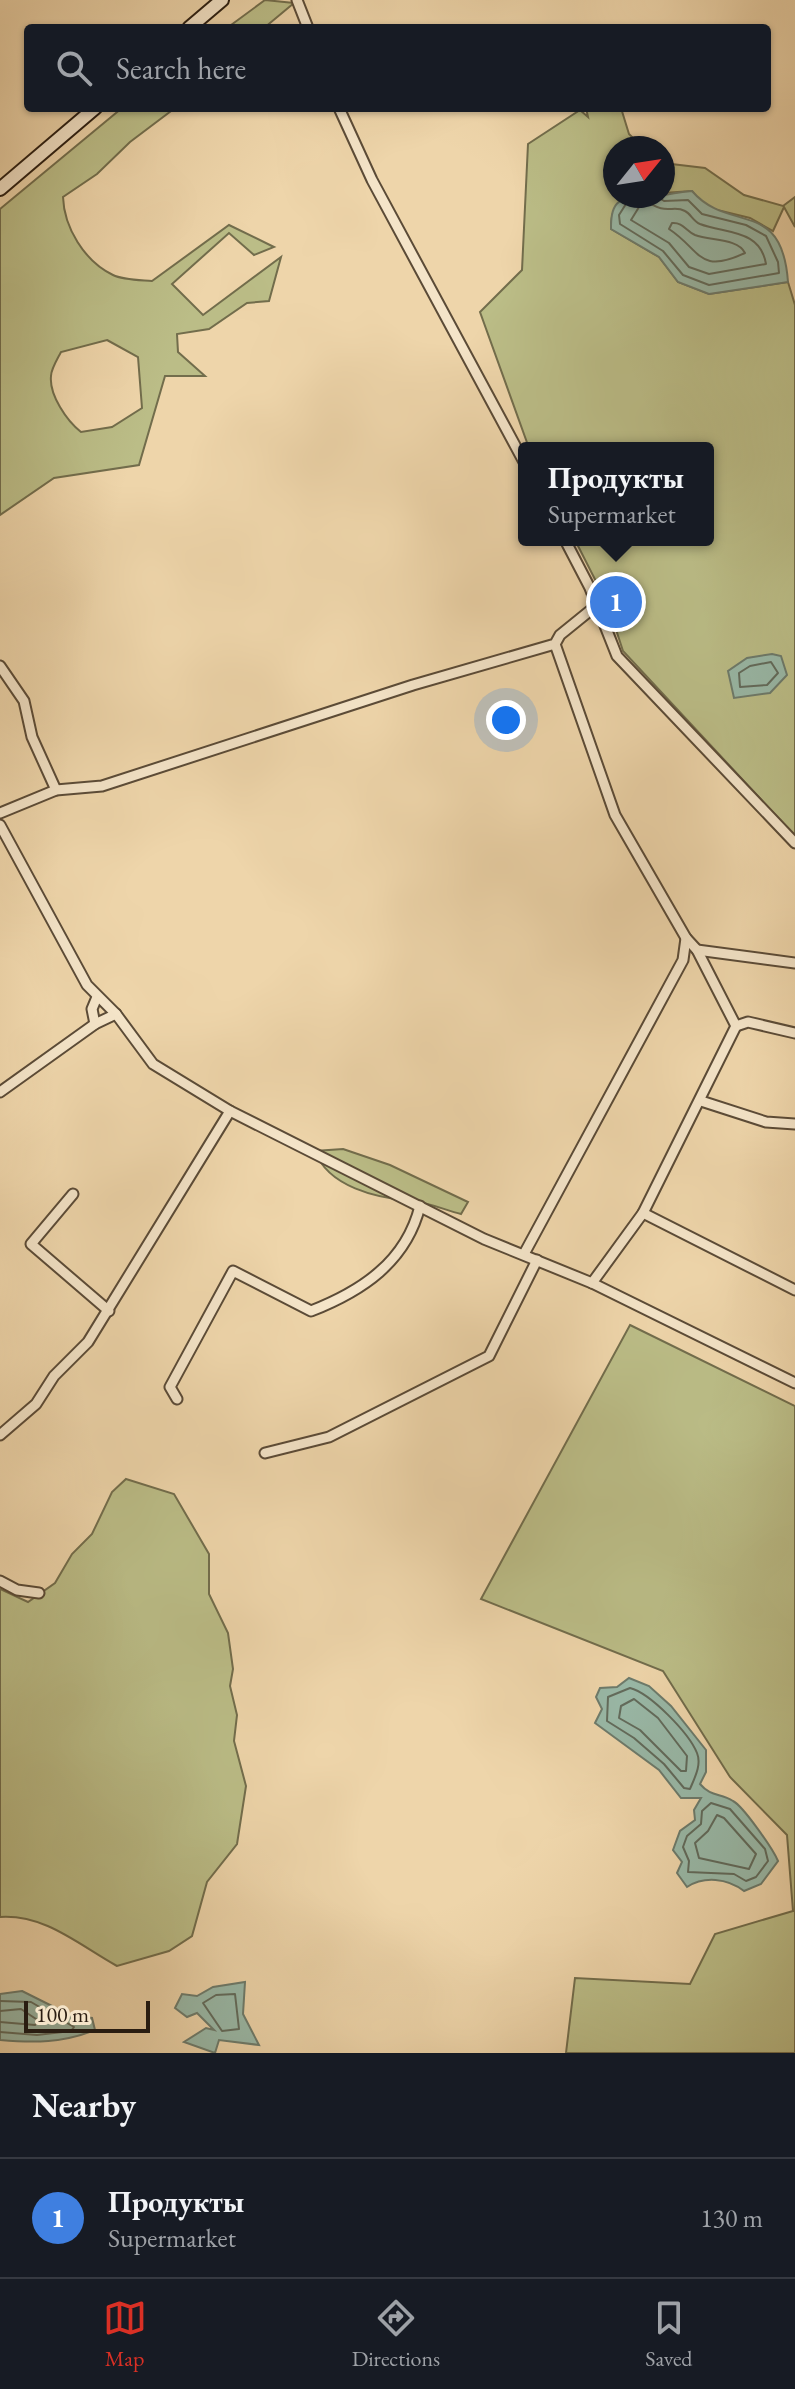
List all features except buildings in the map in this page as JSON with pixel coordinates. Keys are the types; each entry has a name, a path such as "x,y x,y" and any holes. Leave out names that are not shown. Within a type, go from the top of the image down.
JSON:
{"main road":[{"path":"194,24 222,0"},
{"path":"0,189 90,112"}],"street":[{"path":"297,0 306,24"},
{"path":"341,112 372,180 518,451"},
{"path":"568,546 597,605 617,656 795,843"},
{"path":"0,813 56,790 102,786 413,685 555,644 560,635 597,605"},
{"path":"555,644 615,815 686,938 697,950 736,1026"},
{"path":"0,666 24,701 32,737 56,790"},
{"path":"0,825 73,963 153,1064 230,1111 484,1239 592,1283 794,1381"},
{"path":"524,1254 683,960 686,938"},
{"path":"697,950 795,963"},
{"path":"95,1024 92,1009 97,997"},
{"path":"0,1092 95,1024 116,1014"},
{"path":"592,1283 643,1213 736,1026 748,1022 795,1033"},
{"path":"701,1101 766,1122 795,1124"},
{"path":"0,1435 36,1404 54,1376 88,1342 230,1111"},
{"path":"73,1194 31,1244 109,1311"},
{"path":"177,1399 170,1387 233,1271 311,1311 376,1279 413,1233 420,1206"},
{"path":"643,1213 795,1290"},
{"path":"265,1453 329,1437 489,1356 537,1260"},
{"path":"0,1581 17,1590 39,1593"}],"green space":[{"path":"265,0 294,3 269,24 232,24"},
{"path":"117,112 170,112 130,142 97,174 63,197 72,231 85,252 103,269 127,279 152,281 229,225 274,247 254,255 229,233 172,284 203,315 281,257 269,301 247,303 209,329 177,334 178,352 205,376 165,376 139,465 54,478 0,515 0,209","holes":["107,340 138,357 142,408 112,427 81,432 65,414 53,391 51,373 61,352"]},
{"path":"577,112 588,117 587,112 622,112 631,136 603,136 603,208 615,208 611,229 659,257 678,282 709,294 788,282 795,305 795,836 623,651 608,605 578,546 714,546 714,442 527,442 480,312 522,270 528,144"},
{"path":"675,164 705,168 744,195 783,206 795,197 795,227 784,207 773,231 750,218 705,207 692,191 675,192"},
{"path":"343,1149 390,1165 468,1202 461,1214 355,1188 331,1174 315,1151"},
{"path":"630,1325 795,1406 795,2053 566,2053 575,1978 690,1984 715,1934 793,1911 787,1835 730,1777 663,1671 481,1599"},
{"path":"126,1479 174,1494 209,1554 209,1594 228,1633 233,1669 230,1686 237,1715 234,1741 246,1786 237,1844 207,1882 192,1936 169,1951 117,1966 47,1926 32,1920 0,1917 0,1589 28,1602 55,1583 72,1554 92,1534 112,1492"}],"water":[{"path":"692,191 707,204 765,227 776,238 784,255 788,282 709,294 678,282 659,257 611,229 614,208 675,208 675,193"},
{"path":"772,654 781,656 787,675 770,693 734,698 728,671 747,658"},
{"path":"629,1678 649,1686 671,1706 706,1750 706,1772 700,1784 738,1805 770,1847 778,1861 761,1884 744,1891 716,1880 701,1881 687,1887 677,1873 682,1862 673,1850 680,1831 695,1820 694,1810 701,1798 681,1798 659,1770 595,1723 602,1709 596,1697 600,1688 617,1687"},
{"path":"245,1982 243,2014 259,2045 219,2040 215,2053 184,2042 206,2028 214,2030 197,2013 187,2017 175,2008 182,1994 197,1996 213,1987"},
{"path":"22,1991 70,2015 92,2018 95,2030 48,2041 0,2040 0,1994"}],"place":[{"name":"Продукты","path":"616,602"}]}
